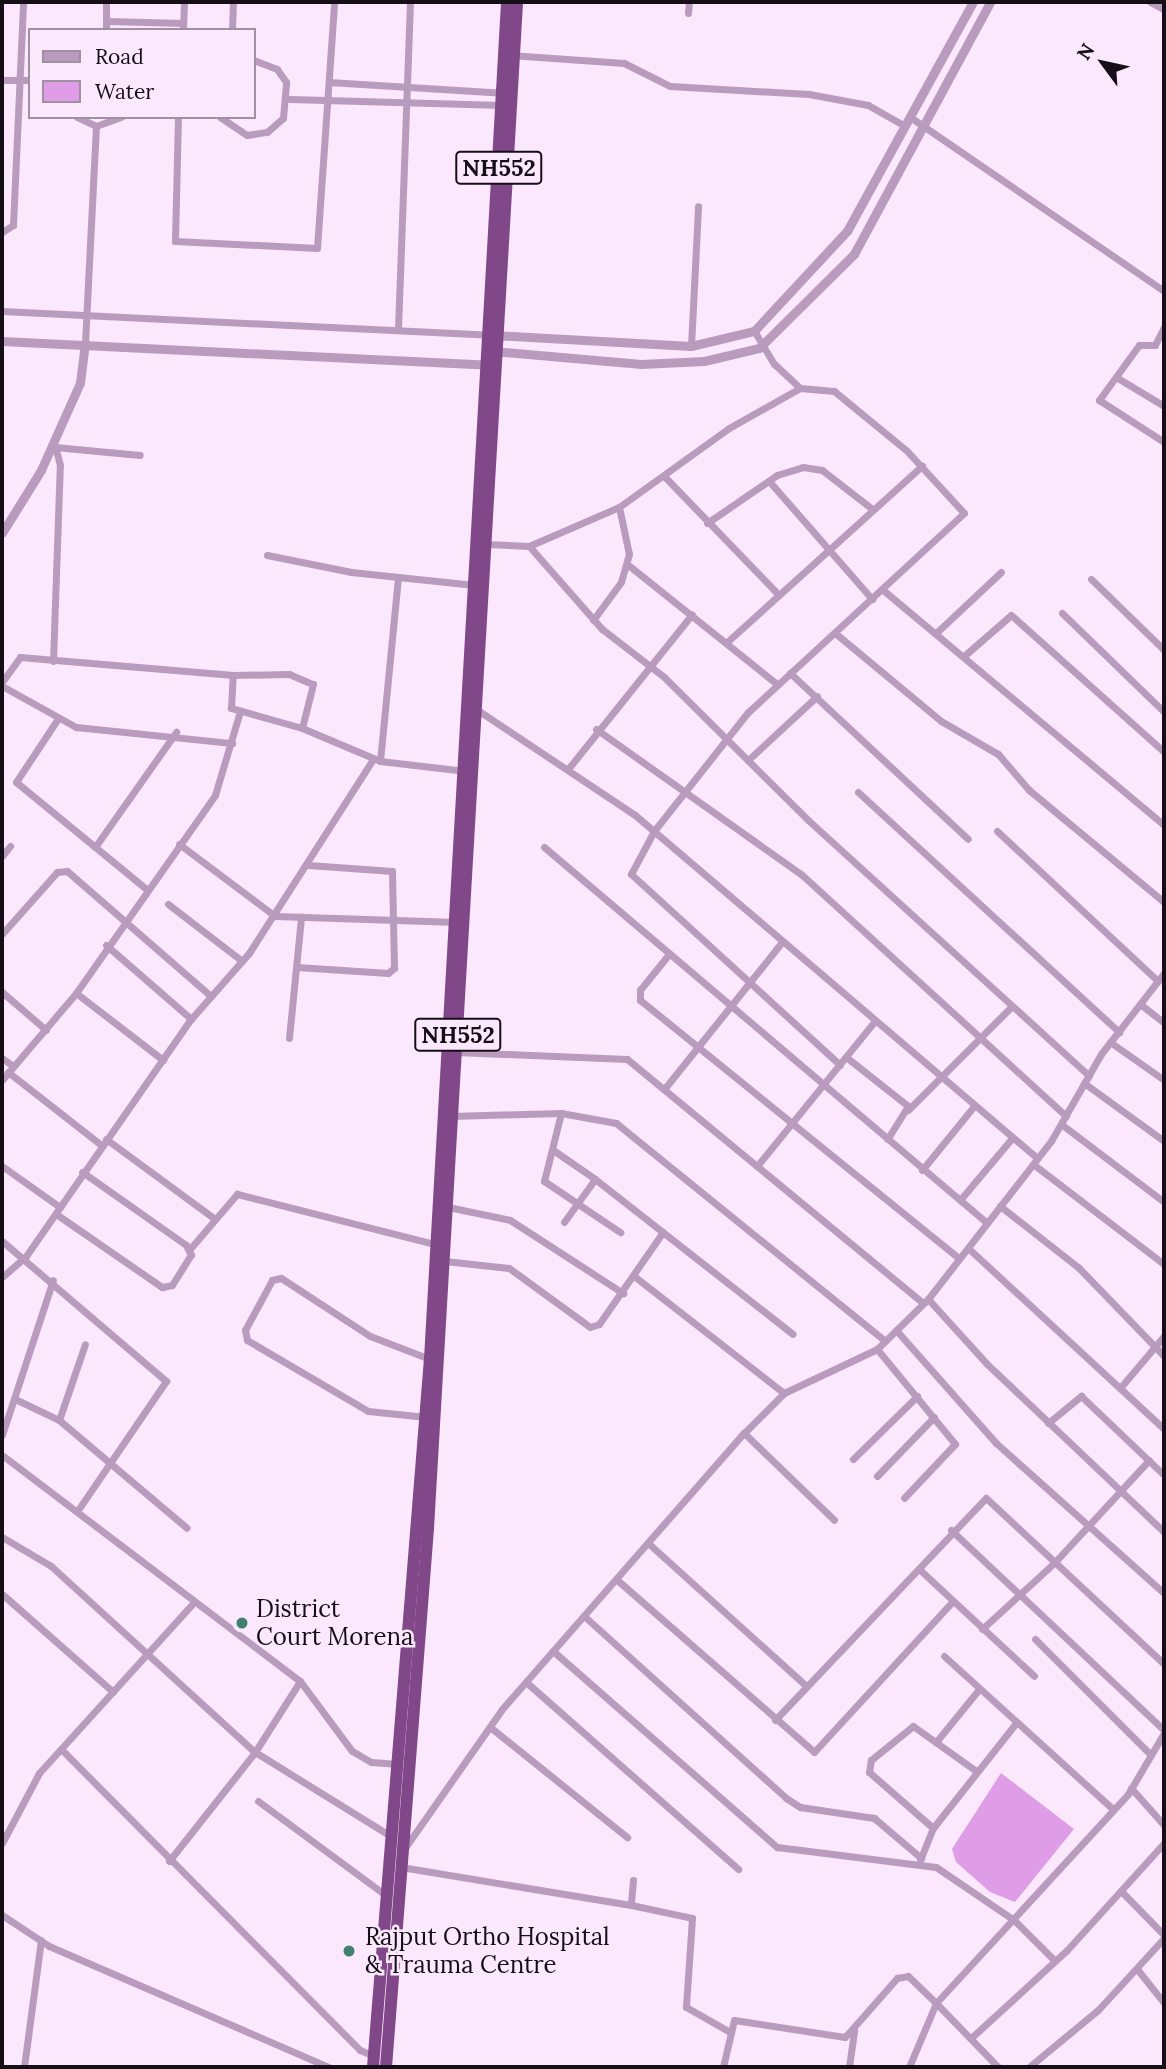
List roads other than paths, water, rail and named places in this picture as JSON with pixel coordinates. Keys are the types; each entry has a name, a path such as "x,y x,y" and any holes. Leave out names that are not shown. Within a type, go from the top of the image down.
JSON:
{"highway":[{"name":"NH552","path":"374,2062 387,1897 397,1860 392,1837 404,1764 435,1244 448,1116 474,709 507,99 507,2"},
{"name":"NH552","path":"509,55 517,2"},
{"name":"NH552","path":"474,709 475,585 482,544 488,365 493,351"},
{"name":"NH552","path":"386,2067 404,1764 445,1261 448,1116"}],"street":[{"path":"2,232 13,225 23,2"},
{"path":"106,2 106,28"},
{"path":"107,21 183,26 184,2"},
{"path":"233,2 233,28"},
{"path":"178,119 175,241 309,252 321,238 334,2"},
{"path":"398,329 410,2"},
{"path":"688,13 689,2"},
{"path":"2,311 88,313 691,346 754,331 847,231 973,2"},
{"path":"493,351 640,364 704,361 762,345 854,254 926,127 990,2"},
{"path":"1150,2 1164,9"},
{"path":"509,55 625,63 670,86 808,94 869,105 926,127 1164,291"},
{"path":"223,119 247,135 267,132 283,118 289,99 277,69 256,61"},
{"path":"2,80 28,80"},
{"path":"328,82 507,99"},
{"path":"289,99 507,99"},
{"path":"82,119 96,125 115,119"},
{"path":"2,534 54,444 80,383 88,313 96,125"},
{"path":"691,346 698,206"},
{"path":"1164,327 1155,345 1139,345 1099,400 1164,442"},
{"path":"754,331 762,345 800,388"},
{"path":"2,341 488,365"},
{"path":"1116,376 1164,406"},
{"path":"482,544 529,546 619,507 800,388 834,391 922,466 964,513 883,590 777,684 725,736 654,831 632,868 634,879 840,1065"},
{"path":"54,444 140,455"},
{"path":"53,661 60,465 54,444"},
{"path":"707,523 769,481 814,466 871,508"},
{"path":"727,642 826,547 922,466"},
{"path":"664,476 778,594"},
{"path":"769,481 872,599"},
{"path":"593,620 621,582 627,564 619,507"},
{"path":"529,546 593,620 650,666 1086,1079 1164,1141"},
{"path":"267,555 398,579 475,585"},
{"path":"627,564 777,684"},
{"path":"936,633 1002,572"},
{"path":"2,1277 26,1256 191,1019 242,961 275,916 376,760 398,579"},
{"path":"1091,579 1164,650"},
{"path":"883,590 1164,825"},
{"path":"1062,613 1164,712"},
{"path":"568,769 596,729 692,614"},
{"path":"964,656 1011,615 1164,752"},
{"path":"835,633 941,721 998,754 1029,790 1164,902"},
{"path":"232,743 176,733 96,730 57,720 2,684 16,659 312,679 302,728"},
{"path":"790,673 968,839"},
{"path":"233,675 231,708 302,728 376,760 470,772"},
{"path":"748,760 817,696"},
{"path":"474,709 568,769 654,831 1012,1138 1035,1161 1164,1264"},
{"path":"2,1080 76,993 145,888 219,788 240,711"},
{"path":"57,720 16,782 145,888"},
{"path":"596,729 801,874 1066,1116"},
{"path":"95,847 176,733"},
{"path":"858,792 1119,1032"},
{"path":"997,831 1158,981"},
{"path":"179,844 275,916 460,922"},
{"path":"2,856 10,846"},
{"path":"544,847 987,1223"},
{"path":"297,967 393,971 392,871 308,865"},
{"path":"2,934 62,870 126,917 211,996"},
{"path":"168,904 242,961"},
{"path":"289,1038 301,917"},
{"path":"665,1088 727,1004 782,942"},
{"path":"106,945 191,1019"},
{"path":"668,954 640,990 640,1000 959,1258"},
{"path":"730,2032 686,2007 692,1918 397,1860 490,1727 526,1682 744,1433 784,1393 877,1349 925,1301 1035,1161 1061,1124 1110,1042 1164,973"},
{"path":"2,992 47,1030"},
{"path":"76,993 163,1060"},
{"path":"1140,1004 1164,1023"},
{"path":"887,1139 908,1110 982,1041 1010,1008"},
{"path":"757,1166 825,1086 875,1021"},
{"path":"1110,1042 1164,1080"},
{"path":"452,1051 627,1059 925,1301 1118,1491 1164,1532"},
{"path":"846,1057 908,1110"},
{"path":"2,1058 10,1069 104,1142 215,1219"},
{"path":"922,1170 974,1106"},
{"path":"448,1116 561,1113 616,1123 885,1340"},
{"path":"561,1113 544,1181 620,1232"},
{"path":"1061,1124 1164,1202"},
{"path":"960,1200 1012,1138"},
{"path":"553,1150 595,1179 793,1334"},
{"path":"2,1167 162,1287 172,1285 189,1250 237,1194 435,1244"},
{"path":"82,1172 189,1250"},
{"path":"564,1222 595,1179"},
{"path":"1000,1206 1079,1268 1164,1356"},
{"path":"448,1207 510,1220 623,1293"},
{"path":"445,1261 502,1265 590,1327 623,1293 663,1232"},
{"path":"2,1241 26,1256 166,1381 114,1464 78,1510"},
{"path":"968,1248 1164,1429"},
{"path":"634,1276 784,1393"},
{"path":"426,1417 368,1411 247,1340 245,1330 272,1280 281,1278 370,1336 430,1359"},
{"path":"2,1435 53,1280"},
{"path":"896,1330 996,1443 1164,1593"},
{"path":"1120,1388 1164,1336"},
{"path":"60,1420 85,1344"},
{"path":"877,1349 934,1417 955,1448 904,1498"},
{"path":"853,1459 917,1396"},
{"path":"1048,1423 1081,1396 1164,1475"},
{"path":"15,1399 60,1420 187,1528"},
{"path":"877,1476 934,1417"},
{"path":"744,1433 834,1520"},
{"path":"2,1455 78,1510 192,1604 300,1681 352,1751 371,1762 404,1764"},
{"path":"982,1629 1054,1563 1149,1460"},
{"path":"775,1720 805,1685 919,1569 951,1530 986,1498 1164,1664"},
{"path":"909,2067 936,2003 1131,1788 1164,1735 951,1530"},
{"path":"2,1537 51,1566 149,1652 255,1752 392,1837"},
{"path":"648,1543 805,1685"},
{"path":"919,1569 951,1603 1034,1676"},
{"path":"616,1579 809,1751 820,1749 951,1603"},
{"path":"2,1594 113,1692"},
{"path":"2,1843 39,1773 192,1604"},
{"path":"584,1616 786,1798 800,1807 874,1818 920,1862 963,1882 1014,1920 1054,1960"},
{"path":"1035,1639 1151,1755"},
{"path":"553,1651 777,1847 920,1862"},
{"path":"944,1656 1015,1724 1113,1809"},
{"path":"169,1861 255,1752 300,1681"},
{"path":"526,1682 738,1869"},
{"path":"936,1742 979,1689"},
{"path":"920,1862 933,1828 975,1770 1015,1724"},
{"path":"933,1828 868,1766 913,1726 975,1770"},
{"path":"490,1727 627,1837"},
{"path":"61,1749 169,1861 374,2062"},
{"path":"1131,1788 1164,1825"},
{"path":"258,1801 387,1897"},
{"path":"971,2038 1054,1960 1164,1843"},
{"path":"631,1905 633,1880"},
{"path":"1029,2067 1137,1969 1164,1936 1121,1891"},
{"path":"2,1915 41,1940 329,2067"},
{"path":"24,2067 41,1940"},
{"path":"1137,1969 1164,2003"},
{"path":"723,2067 730,2032 740,2019 845,2037 854,2030 897,1978 908,1976 998,2067"},
{"path":"849,2067 854,2030"}],"water":[{"path":"1001,1773 1074,1829 1015,1902 990,1892 956,1862 952,1849"}],"place":[{"name":"District Court Morena","path":"242,1623"},
{"name":"Rajput Ortho Hospital & Trauma Centre","path":"349,1951"}]}
